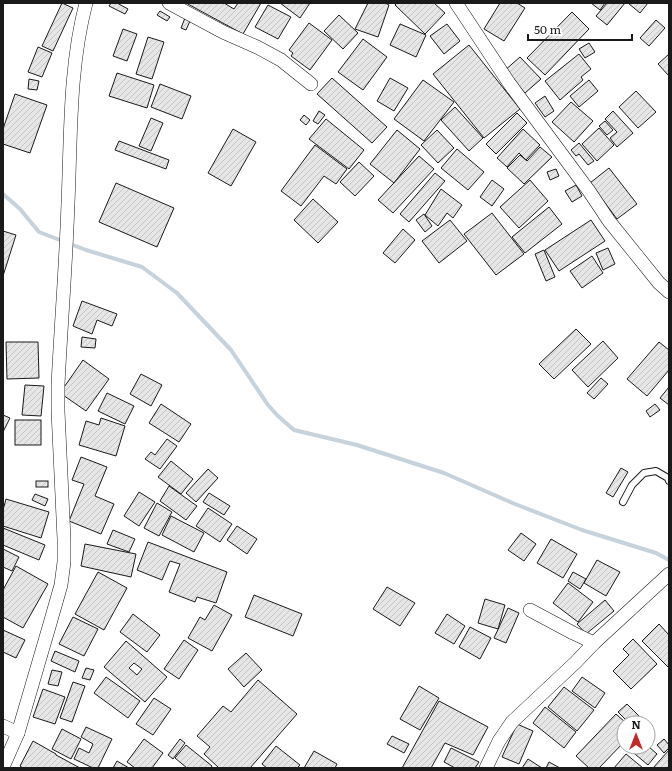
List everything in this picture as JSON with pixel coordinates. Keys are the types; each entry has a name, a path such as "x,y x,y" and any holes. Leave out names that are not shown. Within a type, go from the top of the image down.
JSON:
{"street":[{"path":"3,767 18,733 59,592 64,562 58,385 68,224 73,82 76,48 86,3"},
{"path":"169,3 223,32 257,47 281,60 311,84"},
{"path":"456,3 509,83 589,191 609,221 664,280 669,292"},
{"path":"486,768 499,741 512,722 594,643 668,575"},
{"path":"530,610 594,643"},
{"path":"3,726 18,733"}],"lane":[{"path":"622,502 632,484 644,473 656,471 668,478 669,481"}],"building":[{"path":"62,3 73,8 53,51 42,46"},
{"path":"111,3 117,3 128,9 125,14 109,6"},
{"path":"186,3 224,3 234,9 238,3 261,3 243,34"},
{"path":"280,3 310,3 300,18"},
{"path":"368,3 385,3 389,5 378,37 355,29"},
{"path":"397,3 434,3 445,13 425,34 395,5"},
{"path":"500,3 517,3 525,8 504,41 484,29"},
{"path":"591,3 605,3 600,10"},
{"path":"607,3 625,3 607,25 596,16"},
{"path":"628,3 648,3 640,13"},
{"path":"268,5 291,17 278,39 255,27"},
{"path":"160,11 170,17 167,21 157,15"},
{"path":"572,12 589,29 545,75 527,58"},
{"path":"339,15 358,33 343,49 324,31"},
{"path":"185,18 190,21 186,30 181,28"},
{"path":"656,20 665,28 649,46 640,38"},
{"path":"309,23 332,40 310,70 291,56 293,53 289,50"},
{"path":"400,24 426,35 416,57 390,45"},
{"path":"447,24 460,41 444,54 430,36"},
{"path":"123,29 137,34 127,61 113,56"},
{"path":"148,37 164,42 152,79 136,74"},
{"path":"363,39 387,57 363,90 338,72"},
{"path":"589,43 595,52 585,58 579,49"},
{"path":"469,45 520,109 484,138 433,74"},
{"path":"38,47 52,53 42,77 28,72"},
{"path":"579,54 591,69 581,77 583,80 560,100 545,81"},
{"path":"669,54 669,76 658,64"},
{"path":"520,57 541,79 525,93 504,71"},
{"path":"117,73 154,85 147,108 109,96"},
{"path":"332,78 387,127 372,143 317,94"},
{"path":"390,78 408,88 394,111 377,101"},
{"path":"29,79 39,81 37,90 28,89"},
{"path":"423,80 454,102 424,141 394,119"},
{"path":"589,80 598,91 579,107 570,96"},
{"path":"160,84 191,96 182,119 151,107"},
{"path":"636,91 656,112 638,128 619,107"},
{"path":"15,94 47,105 30,153 3,144 3,129"},
{"path":"545,96 554,111 545,117 535,103"},
{"path":"571,102 593,121 574,142 552,122"},
{"path":"455,107 483,138 469,151 441,120"},
{"path":"319,111 325,115 318,124 313,121"},
{"path":"613,111 633,133 617,147 610,138 617,132 605,119"},
{"path":"517,113 527,123 496,154 486,144"},
{"path":"304,115 310,120 306,125 300,120"},
{"path":"151,118 163,123 151,151 139,146"},
{"path":"326,119 364,150 349,169 309,139"},
{"path":"605,121 613,130 607,135 599,126"},
{"path":"599,128 614,145 597,161 582,144"},
{"path":"233,129 256,142 231,186 208,173"},
{"path":"523,129 540,145 526,160 519,153 507,167 497,158"},
{"path":"397,130 420,149 394,183 370,164"},
{"path":"437,130 454,148 438,163 421,145"},
{"path":"119,141 169,160 166,169 115,150"},
{"path":"579,143 594,161 588,165 579,154 576,156 571,150"},
{"path":"315,145 347,169 336,184 324,176 301,206 281,191"},
{"path":"540,147 552,157 524,184 507,168 520,155 527,161"},
{"path":"457,149 484,172 468,190 441,168"},
{"path":"419,156 434,169 393,213 378,200"},
{"path":"359,162 374,176 355,196 340,182"},
{"path":"609,168 637,204 617,219 590,183"},
{"path":"556,169 559,176 550,180 547,172"},
{"path":"435,173 445,181 409,222 400,214"},
{"path":"492,180 504,189 492,206 480,197"},
{"path":"530,180 548,201 519,228 500,207"},
{"path":"116,183 174,208 157,247 99,222"},
{"path":"576,185 582,196 572,202 565,191"},
{"path":"441,189 462,205 453,218 447,213 438,226 425,215"},
{"path":"313,199 338,222 318,243 294,220"},
{"path":"549,207 562,224 525,253 512,237"},
{"path":"492,213 524,254 496,275 464,234"},
{"path":"424,214 432,226 425,232 416,220"},
{"path":"450,220 467,241 439,263 422,241"},
{"path":"591,220 605,241 559,271 545,250"},
{"path":"403,229 415,240 395,263 383,253"},
{"path":"3,231 16,235 3,276"},
{"path":"608,248 615,264 603,270 596,253"},
{"path":"544,250 555,277 546,281 535,254"},
{"path":"592,256 603,273 582,288 570,271"},
{"path":"82,301 117,314 112,326 97,320 92,334 73,326"},
{"path":"576,329 591,344 554,379 539,364"},
{"path":"82,337 96,339 95,348 81,347"},
{"path":"603,341 618,358 588,387 572,370"},
{"path":"6,342 38,342 39,378 7,379"},
{"path":"659,342 669,350 669,370 647,396 627,379"},
{"path":"83,360 109,379 86,411 60,393"},
{"path":"141,374 162,385 151,406 130,394"},
{"path":"601,378 608,384 594,399 587,393"},
{"path":"25,385 44,386 41,416 22,415"},
{"path":"669,387 669,405 660,398"},
{"path":"107,393 134,406 125,424 98,411"},
{"path":"161,404 191,424 179,442 149,423"},
{"path":"655,404 660,410 650,417 646,411"},
{"path":"3,415 10,418 3,432"},
{"path":"101,418 125,426 116,456 79,445 86,421 99,425"},
{"path":"15,420 41,420 41,445 15,445"},
{"path":"167,439 177,446 160,469 145,459 151,452 155,455"},
{"path":"81,457 107,467 95,496 114,504 101,534 69,521 84,484 72,480"},
{"path":"171,461 193,479 181,494 158,477"},
{"path":"621,468 628,472 613,497 606,493"},
{"path":"208,469 218,478 196,502 186,493"},
{"path":"36,481 48,481 48,487 36,487"},
{"path":"169,486 197,506 186,520 160,501"},
{"path":"139,492 155,502 139,526 124,516"},
{"path":"209,493 230,506 224,515 203,502"},
{"path":"35,494 48,499 45,506 32,500"},
{"path":"6,499 49,512 41,538 3,526 3,510"},
{"path":"157,503 172,512 159,536 144,528"},
{"path":"208,508 232,524 220,542 196,526"},
{"path":"171,516 204,533 194,552 162,535"},
{"path":"237,526 257,539 247,554 227,540"},
{"path":"3,528 45,545 39,560 3,545"},
{"path":"113,530 135,539 129,552 107,544"},
{"path":"521,533 536,544 524,561 508,550"},
{"path":"551,539 577,554 563,578 537,563"},
{"path":"148,542 227,572 216,603 197,597 195,602 169,592 180,564 170,561 162,580 137,570"},
{"path":"85,544 136,554 131,577 81,566"},
{"path":"3,549 19,557 12,571 3,567"},
{"path":"597,560 620,572 606,596 584,583"},
{"path":"16,566 48,584 23,628 3,617 3,590"},
{"path":"98,572 127,588 104,630 75,614"},
{"path":"573,572 586,579 580,589 568,581"},
{"path":"568,583 593,602 578,622 553,603"},
{"path":"387,587 415,603 400,626 373,609"},
{"path":"254,595 302,614 293,636 245,617"},
{"path":"485,599 505,605 498,629 478,623"},
{"path":"605,600 614,611 586,634 577,624"},
{"path":"214,605 232,615 212,651 188,638 200,617 205,620"},
{"path":"508,608 519,613 506,643 494,638"},
{"path":"133,614 160,635 147,652 120,632"},
{"path":"447,614 465,626 454,644 435,633"},
{"path":"73,617 98,629 84,656 59,644"},
{"path":"659,624 669,635 669,668 642,641"},
{"path":"470,627 491,638 480,659 459,647"},
{"path":"3,630 25,640 16,658 3,652"},
{"path":"633,639 657,664 631,689 613,671 629,655 623,649"},
{"path":"184,640 198,650 179,679 164,669"},
{"path":"126,641 167,677 145,702 104,667","holes":["134,663 142,669 137,675 129,668"]},
{"path":"55,651 79,661 75,672 51,661"},
{"path":"246,653 262,670 244,687 228,669"},
{"path":"86,668 94,670 90,680 82,678"},
{"path":"52,670 62,672 58,686 48,684"},
{"path":"106,677 140,701 128,718 94,693"},
{"path":"582,677 605,693 595,708 572,691"},
{"path":"258,680 297,714 250,768 219,768 204,754 210,747 197,736 223,706 231,712"},
{"path":"73,682 85,686 72,722 60,718"},
{"path":"419,686 439,698 420,730 400,719"},
{"path":"564,687 594,710 577,731 548,707"},
{"path":"43,689 65,697 55,724 33,717"},
{"path":"154,698 171,709 153,735 136,724"},
{"path":"439,701 488,727 473,755 445,743 431,768 402,768"},
{"path":"627,704 638,715 621,715 618,712"},
{"path":"545,707 576,732 564,748 533,723"},
{"path":"616,714 617,715 616,750 599,768 589,768 576,756"},
{"path":"517,724 533,731 519,764 502,757"},
{"path":"86,727 112,739 98,768 93,768 74,759 79,748 89,753 93,744 81,737"},
{"path":"62,729 81,739 71,759 52,749"},
{"path":"392,736 409,744 404,753 387,744"},
{"path":"144,739 163,753 152,768 135,768 127,762"},
{"path":"180,739 185,743 173,759 168,755"},
{"path":"664,739 669,745 669,748 664,753 657,745"},
{"path":"33,741 80,768 23,768 20,766"},
{"path":"186,745 212,766 211,768 187,768 175,758"},
{"path":"276,746 300,765 297,768 267,768 262,764"},
{"path":"451,748 479,762 475,768 455,768 444,762"},
{"path":"669,750 669,768 653,768"},
{"path":"314,751 337,764 335,768 304,768"},
{"path":"656,753 657,754 648,765 636,755 656,755"},
{"path":"625,755 627,755 643,768 614,768"},
{"path":"528,759 542,768 522,768"},
{"path":"117,761 129,768 113,768"},
{"path":"549,762 560,768 546,768"}],"waterway":[{"path":"3,194 20,209 39,232 86,250 142,267 177,293 231,350 268,405 294,430 357,445 444,473 515,504 582,530 656,553 669,560"}]}
